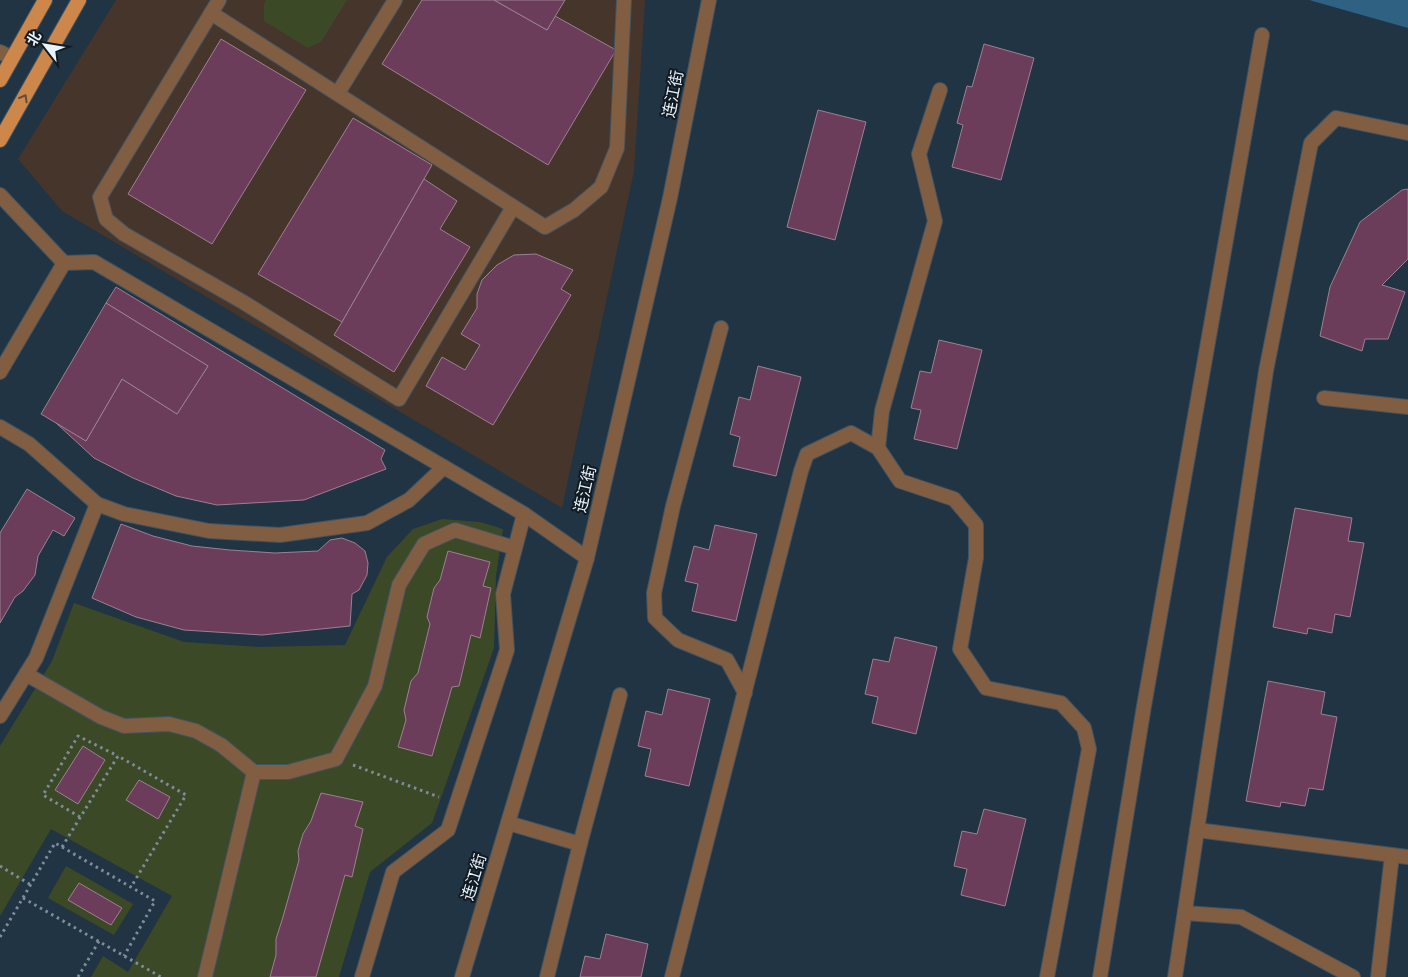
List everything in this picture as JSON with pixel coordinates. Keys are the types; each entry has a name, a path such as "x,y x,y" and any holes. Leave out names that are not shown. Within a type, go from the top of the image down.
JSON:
{"main road":[{"path":"0,80 6,55 45,0"},
{"path":"0,140 79,0"}],"street":[{"path":"219,0 100,197 106,219 124,234 242,302 399,399 513,207"},
{"path":"338,94 395,0"},
{"path":"211,13 545,227 574,210 601,187 616,148 624,0"},
{"name":"连江街","path":"462,977 587,558 670,198 709,0"},
{"path":"1100,977 1144,706 1262,35"},
{"path":"878,448 882,411 935,221 919,154 940,90"},
{"path":"1175,977 1266,371 1311,143 1336,118 1408,132"},
{"path":"0,195 64,263 94,262 524,514 587,558"},
{"path":"0,372 64,263"},
{"path":"721,328 673,506 654,593 655,618 678,640 727,660 745,693"},
{"path":"1324,398 1408,407"},
{"path":"0,427 28,444 97,504 124,514 209,531 280,534 367,523 409,500 444,467"},
{"path":"672,977 801,471 807,454 851,433 878,448 900,481 954,499 976,525 976,558 960,649 986,688 1060,703 1084,728 1089,749 1047,977"},
{"path":"0,716 36,658 97,504"},
{"path":"362,977 393,872 448,830 507,650 503,594 524,514"},
{"path":"26,674 102,717 124,726 169,724 196,731 221,744 254,772 288,772 336,759 375,686 399,585 424,544 455,530 515,548"},
{"path":"547,977 620,695"},
{"path":"205,977 254,772"},
{"path":"508,823 580,844"},
{"path":"1197,830 1408,857"},
{"path":"1378,977 1392,855"},
{"path":"1185,913 1241,918 1352,977"}],"path":[{"path":"80,817 43,795 78,736 118,756 186,795 131,887"},
{"path":"62,847 118,756"},
{"path":"336,759 456,803"},
{"path":"0,937 55,843 155,901 124,956"},
{"path":"0,866 31,885"},
{"path":"23,898 161,977"},
{"path":"78,977 99,941"}],"shaded area":[{"path":"116,0 645,0 634,171 562,508 62,211 18,159"}],"green space":[{"path":"266,0 347,0 321,42 308,48 264,21 264,4"},
{"path":"442,519 480,522 503,529 496,576 494,648 432,823 370,872 339,977 91,977 103,956 128,972 172,896 51,829 0,916 0,746 52,661 74,603 184,642 260,647 345,645 387,557 413,529"},
{"path":"66,866 133,904 114,935 48,898"}],"water":[{"path":"1309,0 1408,0 1408,28"}],"building":[{"path":"422,0 494,0 547,30 555,16 616,50 548,165 382,64"},
{"path":"494,0 565,0 547,30"},
{"path":"221,39 306,90 212,244 128,194"},
{"path":"984,44 1034,58 1001,180 952,167 963,125 957,123 967,86 972,87"},
{"path":"818,110 866,122 835,240 787,227"},
{"path":"353,118 432,165 342,322 258,274"},
{"path":"424,179 457,201 440,229 470,247 394,372 334,335"},
{"path":"1408,189 1408,259 1382,285 1405,292 1388,339 1365,339 1362,351 1320,336 1330,287 1360,222 1402,190"},
{"path":"536,254 573,270 561,289 571,295 493,425 426,386 442,357 465,370 480,345 461,334 477,308 477,294 482,280 497,265 514,255"},
{"path":"116,287 385,450 381,459 386,469 304,500 217,505 176,496 133,478 94,458 55,422 86,441 122,379 177,414 208,366 106,303"},
{"path":"106,303 208,366 177,414 122,379 86,441 41,414"},
{"path":"939,340 982,350 957,449 914,439 921,410 911,408 920,371 931,373"},
{"path":"758,366 801,377 776,476 733,466 740,437 730,434 739,397 750,400"},
{"path":"27,489 75,518 64,536 53,530 38,556 35,575 23,591 15,597 0,623 0,533"},
{"path":"1295,508 1352,518 1348,541 1364,543 1350,617 1335,614 1332,633 1308,628 1307,634 1273,627"},
{"path":"121,524 153,536 192,546 275,553 318,551 330,540 342,538 355,543 365,551 368,563 367,575 359,590 352,594 350,626 262,635 184,630 136,617 92,598"},
{"path":"715,525 757,534 736,621 692,611 698,584 685,581 694,546 709,550"},
{"path":"448,551 490,562 483,586 491,588 480,638 471,635 459,686 452,687 432,756 398,747 406,720 404,710 411,681 418,673 430,624 427,617 434,588 440,580"},
{"path":"895,637 937,647 916,734 872,723 878,697 865,694 873,659 889,662"},
{"path":"1268,681 1325,692 1321,714 1337,717 1323,790 1309,788 1305,806 1281,802 1280,807 1246,801"},
{"path":"668,689 710,699 689,786 645,776 651,749 638,746 646,711 662,715"},
{"path":"83,746 105,760 78,804 55,790"},
{"path":"139,780 170,797 158,819 126,800"},
{"path":"321,793 363,802 355,826 363,829 352,877 345,875 316,977 270,977 276,955 276,939 299,860 298,851 303,834 311,821"},
{"path":"984,809 1026,819 1005,906 961,895 967,869 954,866 962,831 977,834"},
{"path":"79,883 122,908 111,925 68,900"},
{"path":"606,934 648,944 641,977 580,977 585,956 600,959"}]}
